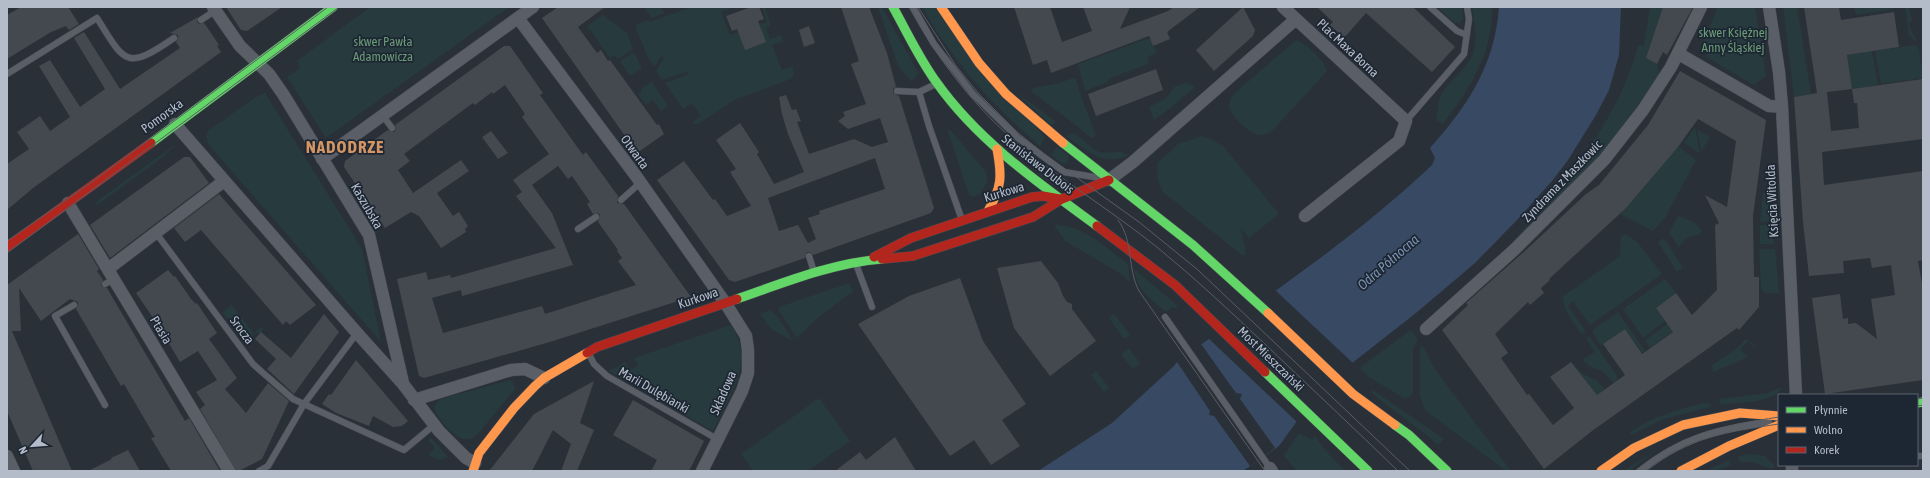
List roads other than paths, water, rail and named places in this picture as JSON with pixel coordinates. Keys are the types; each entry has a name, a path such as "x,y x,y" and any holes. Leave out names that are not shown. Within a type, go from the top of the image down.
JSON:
{"main road":[{"name":"Pomorska","path":"7,247 333,7"},
{"name":"Stanisława Dubois","path":"894,7 937,83 978,131 997,149 1129,249 1202,310"},
{"path":"941,7 969,49 1006,94 1037,122 1108,180 1193,245 1240,286 1354,394 1409,435 1447,471"},
{"path":"988,211 1000,189 1002,179 997,149"},
{"name":"Kurkowa","path":"471,464 514,408 544,378 588,352 815,274 868,260 912,256 1033,217 1062,199 1108,180"},
{"name":"Kurkowa","path":"868,260 907,239 1032,197 1043,196 1062,199"},
{"name":"Most Mieszczański","path":"1202,310 1368,471"},
{"path":"1601,471 1634,448 1683,425 1740,413 1778,416"},
{"path":"1682,471 1729,446 1778,425"}],"street":[{"path":"322,159 533,7"},
{"name":"Plac Maxa Borna","path":"1284,7 1406,121"},
{"name":"Zyndrama z Maszkowic","path":"1426,329 1505,258 1587,179 1604,160 1643,110 1678,54 1701,7"},
{"name":"Księcia Witolda","path":"1769,7 1779,72 1782,108 1796,394"},
{"name":"Kaszubska","path":"214,9 240,46 269,74 283,94 369,235 403,384"},
{"name":"Otwarta","path":"518,18 640,183 726,304"},
{"path":"1108,180 1136,160 1296,19"},
{"path":"1678,54 1769,106 1782,108"},
{"path":"1305,216 1399,142 1406,121"},
{"name":"Kaszubska","path":"175,124 403,384 434,425 471,464"},
{"path":"109,277 156,233 224,181"},
{"name":"Ptasia","path":"68,203 109,277 229,471"},
{"name":"Składowa","path":"702,471 742,390 748,373 748,350 746,336 726,304"},
{"path":"414,400 511,370 525,369 544,378"},
{"path":"7,456 14,471"}],"lane":[{"path":"913,7 934,44 973,94 1018,138 1064,172 1108,180"},
{"path":"1430,7 1457,31 1467,35"},
{"path":"1406,121 1464,54 1469,19 1467,7"},
{"path":"201,20 214,9"},
{"path":"7,74 97,18 119,53 133,59 150,55 174,38"},
{"path":"898,91 919,92 937,83"},
{"path":"919,92 929,126 962,220"},
{"path":"383,116 392,128"},
{"path":"620,200 640,183"},
{"path":"578,229 596,217"},
{"name":"Srocza","path":"156,233 253,364 293,399 404,450 434,425"},
{"path":"809,256 815,274"},
{"path":"856,263 872,307"},
{"path":"74,305 56,316 105,405"},
{"path":"1165,317 1271,469"},
{"path":"259,471 268,466 276,455 304,404 357,333"},
{"name":"Marii Dulębianki","path":"588,352 594,364 607,376 717,439"},
{"path":"1640,471 1668,450 1693,438 1724,429 1778,421"}],"water":[{"name":"Odra Północna","path":"1499,7 1621,7 1619,55 1609,90 1596,115 1568,160 1552,181 1517,220 1475,263 1416,313 1347,367 1297,421 1279,446 1243,471 1038,471 1112,423 1177,362 1340,243 1432,165 1435,158 1430,148 1456,117 1467,101 1485,66 1492,48"}],"tram line":[{"path":"7,241 92,182 328,7"},
{"path":"7,253 339,7"},
{"path":"909,7 919,25 953,76 994,122 1045,165 1158,248 1214,296 1398,471"},
{"path":"918,7 956,66 978,93 1017,132 1044,154 1139,222 1198,270 1410,471"},
{"path":"1118,220 1123,228 1129,246 1133,274 1139,291 1265,471"},
{"path":"1918,399 1923,398"},
{"path":"1918,406 1923,405"},
{"path":"1635,471 1652,458 1669,448 1702,433 1738,424 1778,417"},
{"path":"1646,471 1678,450 1693,443 1725,433 1778,424"}],"district":[{"name":"NADODRZE","path":"345,147"}],"park label":[{"name":"skwer Księżnej Anny Śląskiej","path":"1733,40"},
{"name":"skwer Pawła Adamowicza","path":"383,48"}]}
